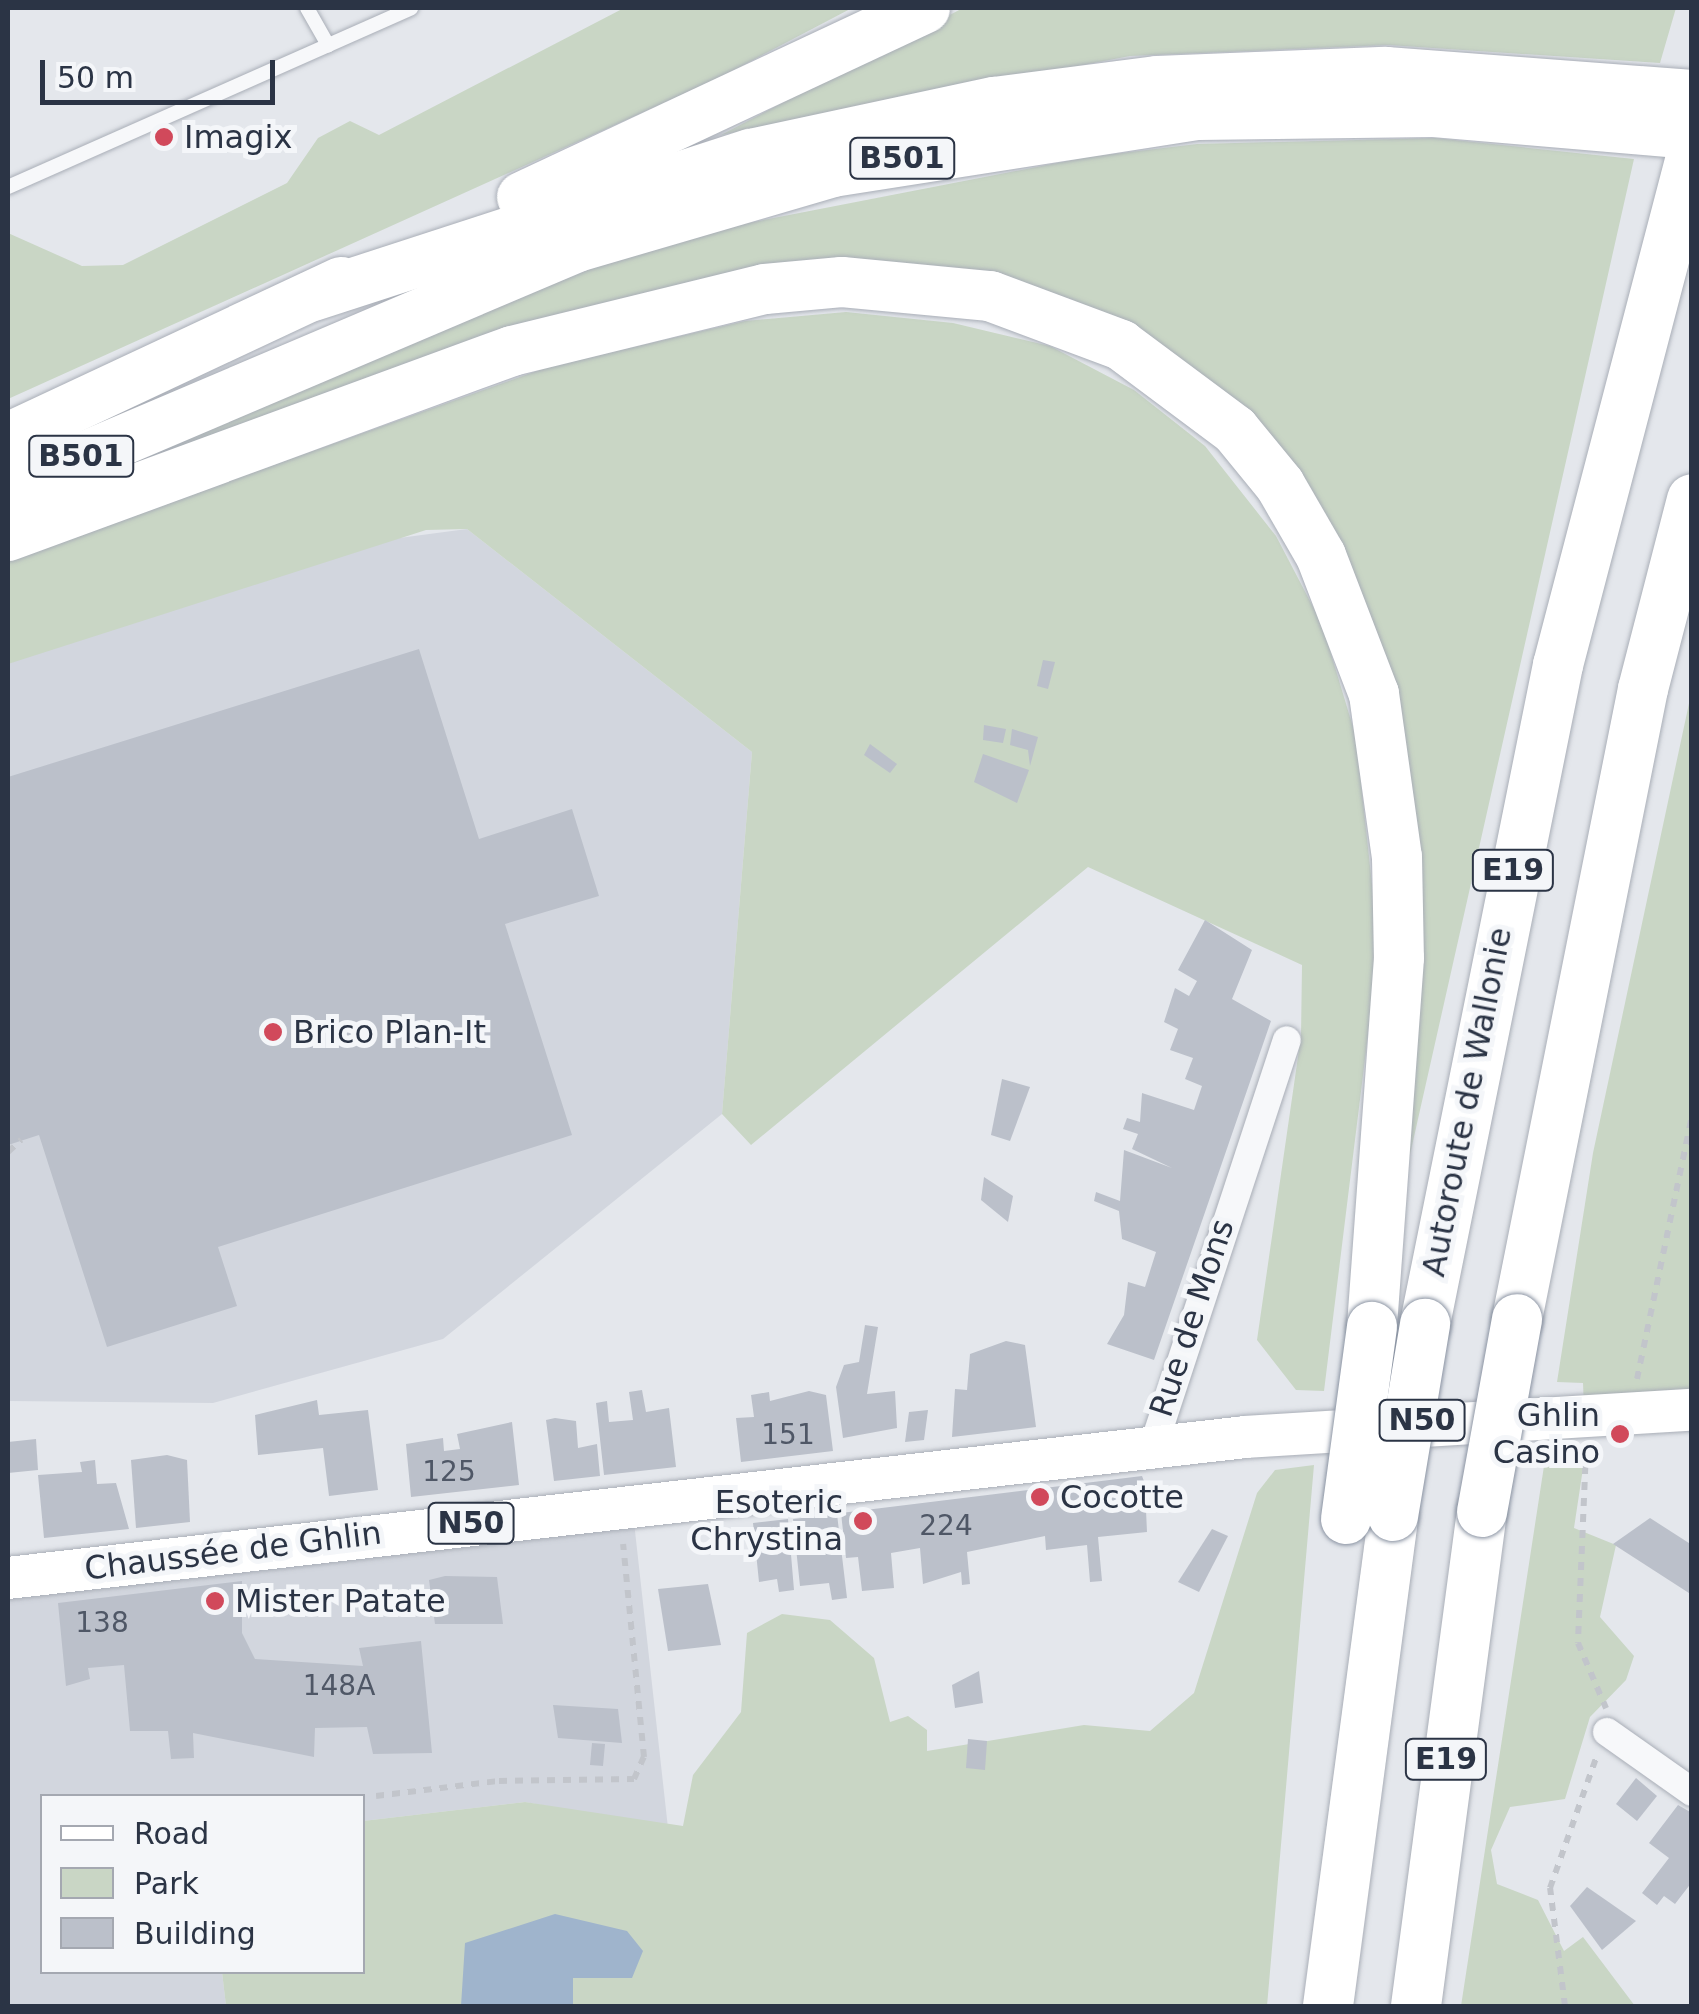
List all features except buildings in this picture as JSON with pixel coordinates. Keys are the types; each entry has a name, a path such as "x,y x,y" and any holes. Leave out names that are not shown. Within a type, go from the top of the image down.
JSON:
{"highway":[{"path":"312,296 925,8"},
{"name":"B501","path":"8,438 312,296 750,154 994,102 1157,81 1386,72 1692,95"},
{"name":"B501","path":"8,489 577,247 833,172 1198,115 1534,116 1692,134"},
{"name":"Autoroute de Wallonie","path":"1328,2006 1374,1638 1370,1517 1425,1324 1558,665 1692,152"},
{"path":"8,536 512,350 765,288 842,282 990,296 1121,346 1236,430 1280,486 1321,556 1374,694 1398,857 1399,958 1372,1327 1370,1517"},
{"name":"E19","path":"1416,2006 1482,1512 1517,1318 1643,689 1692,499"}],"main road":[{"name":"N50","path":"1153,1447 1584,1410 1692,1410"},
{"name":"Rue de Mons","path":"934,1470 1153,1447"},
{"name":"Chaussée de Ghlin","path":"8,1578 934,1470"}],"street":[{"name":"Rue de Mons","path":"1153,1447 1287,1040"},
{"path":"1607,1732 1692,1792"}],"lane":[{"path":"307,8 328,44"},
{"path":"8,187 411,8"}],"path":[{"path":"1635,1386 1692,1116"},
{"path":"8,1152 21,1140"},
{"path":"1565,2006 1550,1888 1607,1732 1606,1694 1578,1644 1584,1410"},
{"path":"376,1796 499,1780 621,1783 641,1771 619,1506"}],"shaded area":[{"path":"467,529 752,752 722,1114 443,1339 213,1403 8,1401 8,590"},
{"path":"632,1504 668,1828 525,1802 365,1821 365,1794 40,1794 40,1974 222,1974 226,2006 8,2006 8,1578"}],"green space":[{"path":"624,8 852,8 719,78 8,399 8,233 82,266 123,265 287,183 318,138 350,121 379,135"},
{"path":"963,8 1676,8 1660,63 1388,45 1130,56 721,135"},
{"path":"1435,138 1634,159 1409,1159 1408,793 1256,431 886,264 9,516 462,320 603,264 748,223 1088,157 1197,144"},
{"path":"846,312 953,323 1050,346 1134,390 1205,446 1276,536 1322,624 1356,737 1374,903 1374,986 1324,1391 1296,1390 1257,1340 1301,1036 1302,965 1088,867 751,1145 722,1114 752,752 467,529 426,530 8,664 8,560 548,367 745,321"},
{"path":"1691,694 1691,1410 1584,1410 1583,1383 1557,1382 1593,1153"},
{"path":"1546,1453 1585,1455 1574,1528 1616,1545 1600,1617 1634,1656 1626,1680 1590,1717 1565,1799 1510,1807 1491,1850 1497,1884 1538,1900 1564,1951 1583,1937 1635,2006 1461,2006"},
{"path":"1314,1465 1267,2006 226,2006 222,1974 365,1974 365,1821 525,1802 683,1826 693,1775 741,1712 747,1633 782,1614 830,1620 874,1658 890,1722 908,1716 927,1730 927,1751 1084,1725 1150,1731 1194,1693 1257,1493 1275,1470"}],"water":[{"path":"555,1914 627,1931 643,1951 632,1978 573,1978 573,2006 461,2006 465,1943"}],"place":[{"name":"Imagix","path":"164,137"},
{"name":"Brico Plan-It","path":"273,1032"},
{"name":"Ghlin Casino","path":"1620,1434"},
{"name":"Cocotte","path":"1040,1497"},
{"name":"Esoteric Chrystina","path":"863,1521"},
{"name":"Mister Patate","path":"215,1601"}]}
